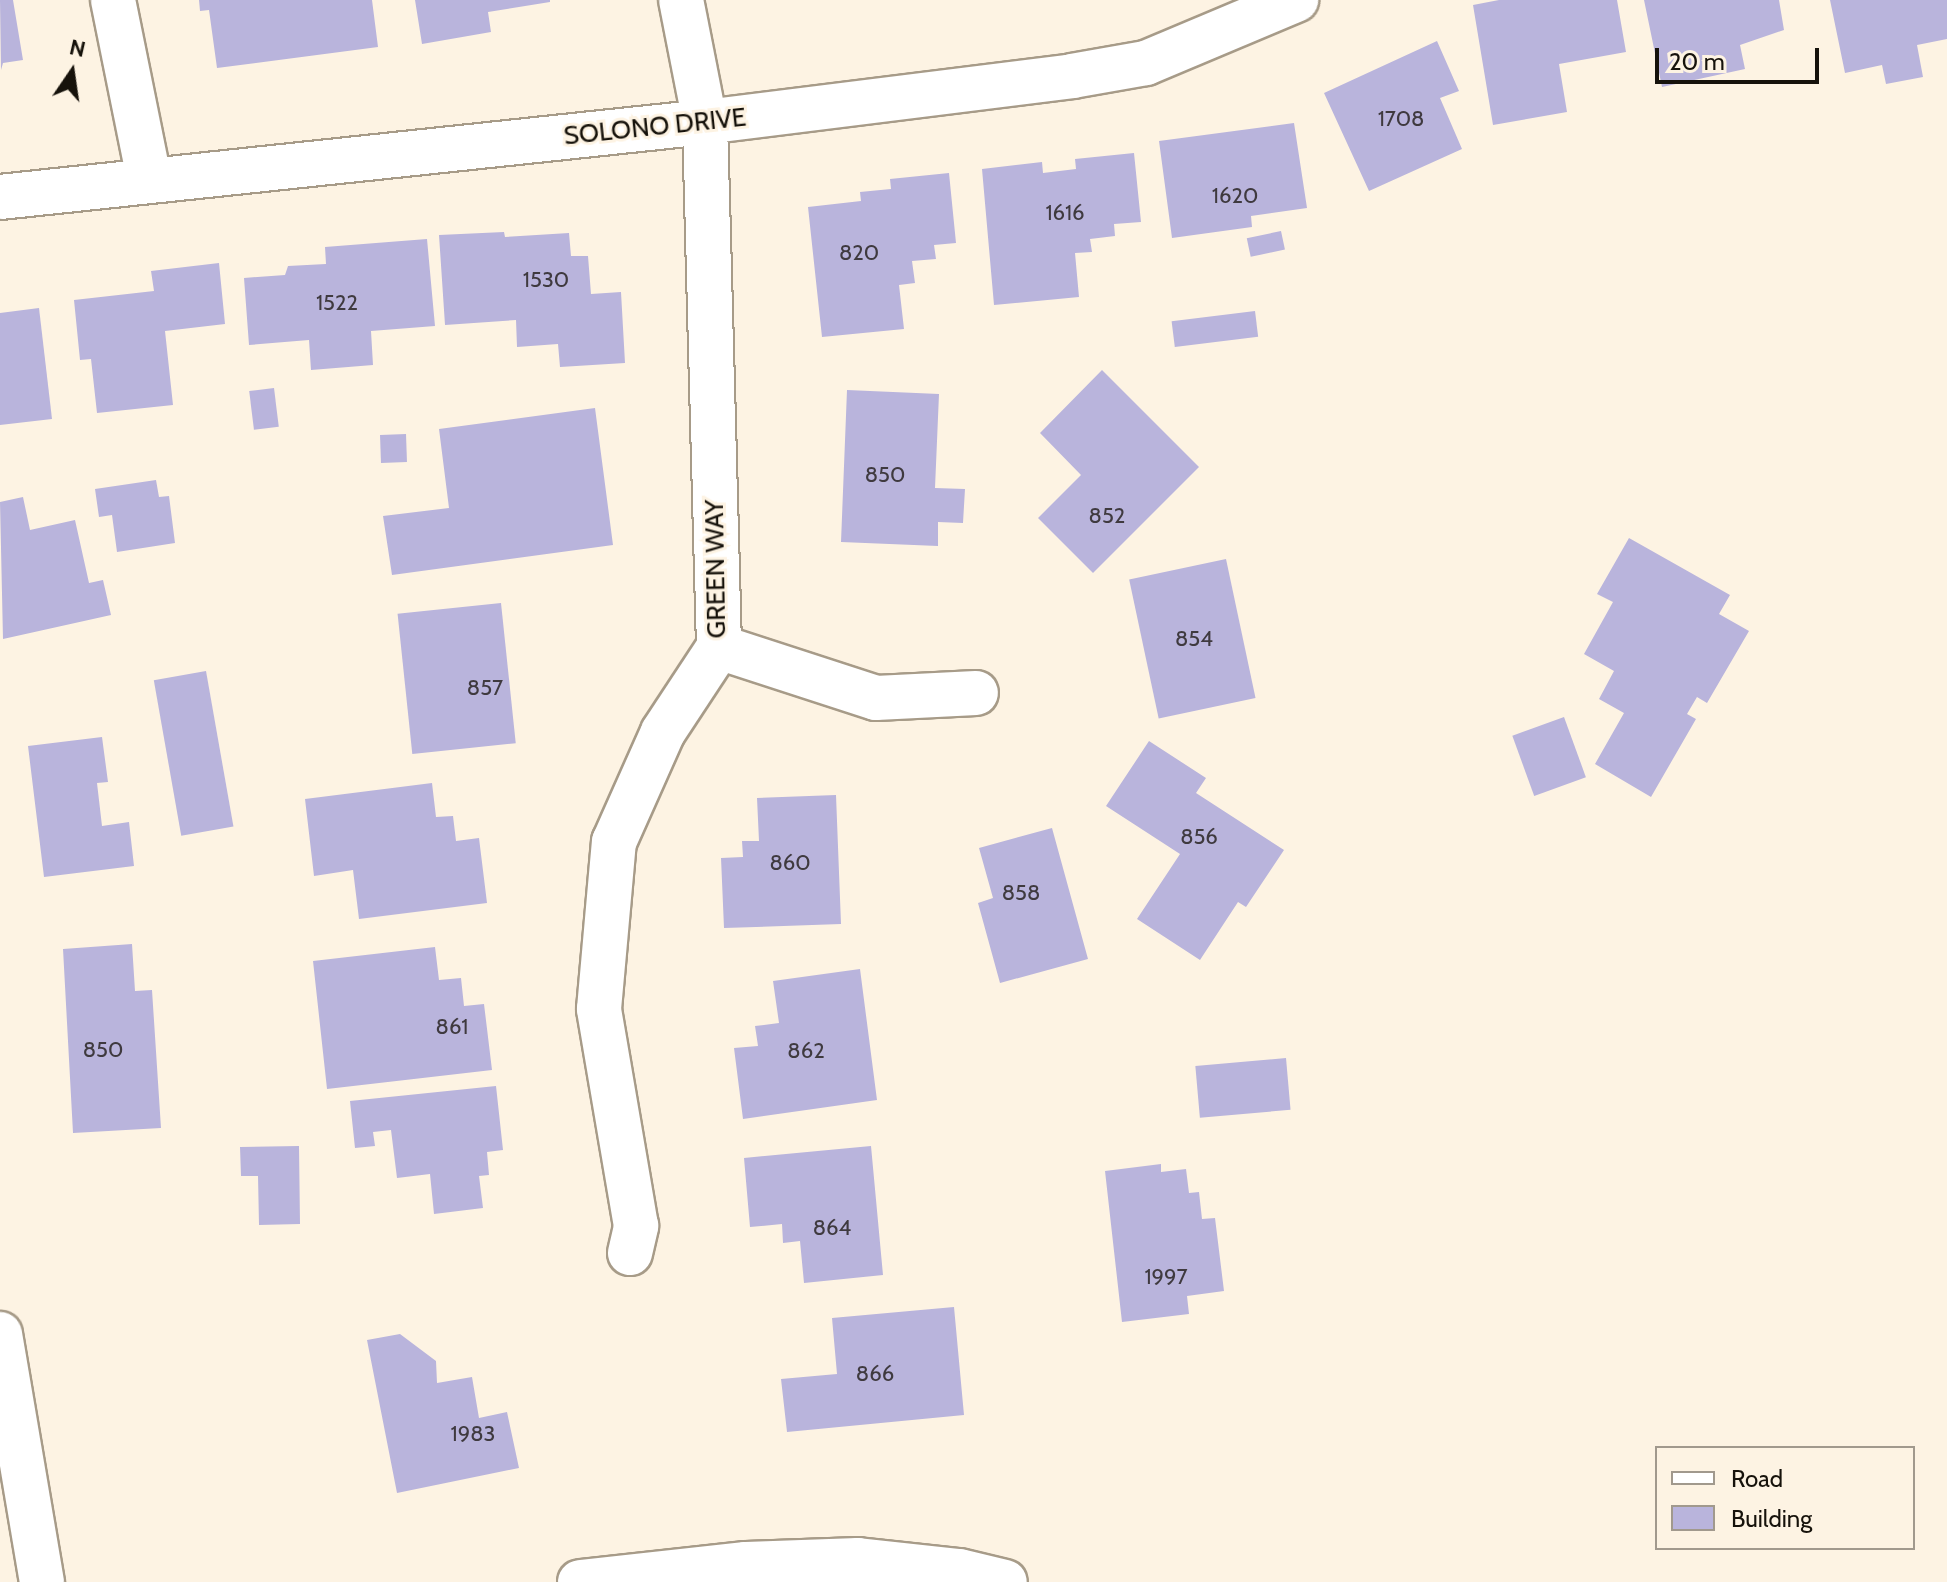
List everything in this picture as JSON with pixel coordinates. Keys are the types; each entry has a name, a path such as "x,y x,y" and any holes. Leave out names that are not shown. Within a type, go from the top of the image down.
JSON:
{"street":[{"path":"113,0 149,179"},
{"name":"GREEN WAY","path":"630,1253 636,1226 599,1009 614,842 663,732 719,647 705,122 681,0"},
{"name":"SOLONO DRIVE","path":"0,197 705,122 1087,74 1146,63 1249,11 1296,0"},
{"path":"719,647 876,698 976,693"},
{"path":"0,1334 42,1582"},
{"path":"580,1582 746,1564 858,1560 959,1571 1005,1582"}],"building":[{"path":"0,0 13,0 23,60 3,63 1,70"},
{"path":"199,0 372,0 378,47 217,68 209,10 200,11"},
{"path":"415,0 550,2 488,12 491,32 422,44"},
{"path":"1499,0 1617,0 1626,52 1559,64 1567,112 1493,125 1473,5"},
{"path":"1644,0 1779,0 1784,30 1740,45 1745,69 1662,87"},
{"path":"1830,0 1947,0 1947,39 1917,45 1923,77 1886,84 1882,65 1845,73"},
{"path":"1437,41 1459,91 1440,98 1462,149 1369,191 1324,93"},
{"path":"1294,123 1307,208 1251,216 1252,227 1172,238 1159,141"},
{"path":"1134,153 1141,222 1114,224 1115,236 1090,239 1092,252 1075,253 1079,297 994,305 982,169 1042,162 1043,173 1076,169 1075,159"},
{"path":"949,173 956,243 934,245 936,259 912,261 915,283 899,285 904,329 822,337 808,207 861,201 860,192 891,189 890,179"},
{"path":"1281,231 1285,250 1251,257 1247,238"},
{"path":"504,232 505,237 569,233 571,256 588,256 591,294 621,292 625,363 560,367 558,344 517,347 516,320 445,325 439,235"},
{"path":"427,239 435,326 371,331 373,365 311,370 309,340 249,345 244,278 285,275 288,266 326,264 325,247"},
{"path":"219,263 225,324 165,331 173,405 97,413 91,359 80,360 74,300 154,291 151,271"},
{"path":"39,308 52,419 0,425 0,313"},
{"path":"1255,311 1258,337 1175,347 1172,321"},
{"path":"1102,370 1199,467 1093,573 1038,518 1081,475 1040,433"},
{"path":"274,388 279,427 254,430 249,391"},
{"path":"847,390 939,394 935,488 965,489 963,523 938,522 938,546 841,542"},
{"path":"595,408 613,545 392,575 383,516 449,508 439,429"},
{"path":"406,434 407,462 381,463 380,435"},
{"path":"156,480 159,497 169,496 175,543 117,552 112,515 99,517 95,489"},
{"path":"23,497 30,530 75,520 89,583 103,580 111,615 3,639 0,502"},
{"path":"1629,538 1730,595 1719,614 1749,631 1707,703 1697,697 1687,714 1696,719 1651,797 1595,764 1624,713 1599,699 1614,671 1584,654 1613,602 1597,594"},
{"path":"1226,559 1256,698 1159,718 1129,580"},
{"path":"501,603 516,743 412,754 398,614"},
{"path":"206,671 233,827 181,836 154,680"},
{"path":"1564,717 1586,777 1534,796 1512,736"},
{"path":"102,737 108,782 97,783 102,826 129,822 134,866 44,877 28,746"},
{"path":"1149,741 1206,778 1196,793 1284,850 1246,907 1238,902 1200,960 1137,919 1180,854 1106,806"},
{"path":"432,783 436,817 453,816 456,841 479,838 487,903 359,919 353,870 314,876 305,799"},
{"path":"836,795 841,924 724,928 721,858 743,857 742,841 759,841 757,798"},
{"path":"1052,828 1088,959 1000,983 978,903 993,898 979,848"},
{"path":"132,944 135,991 152,990 161,1128 73,1133 63,949"},
{"path":"435,947 439,980 461,978 464,1006 484,1004 492,1070 327,1089 313,961"},
{"path":"860,969 877,1100 743,1119 734,1048 758,1046 755,1026 779,1023 773,981"},
{"path":"1286,1058 1291,1110 1200,1118 1195,1066"},
{"path":"496,1086 503,1150 487,1152 489,1175 479,1176 483,1208 434,1214 430,1174 397,1178 391,1130 373,1132 375,1146 355,1148 350,1101"},
{"path":"299,1146 300,1224 259,1225 258,1176 241,1176 240,1147"},
{"path":"871,1146 883,1275 804,1283 800,1241 783,1243 782,1224 750,1227 744,1158"},
{"path":"1161,1164 1161,1172 1186,1169 1189,1193 1199,1192 1202,1219 1215,1218 1224,1291 1187,1296 1189,1314 1122,1322 1105,1171"},
{"path":"954,1307 964,1415 787,1432 781,1379 837,1374 832,1318"},
{"path":"400,1334 436,1361 437,1383 472,1377 479,1418 507,1412 519,1468 397,1493 367,1340"}]}
